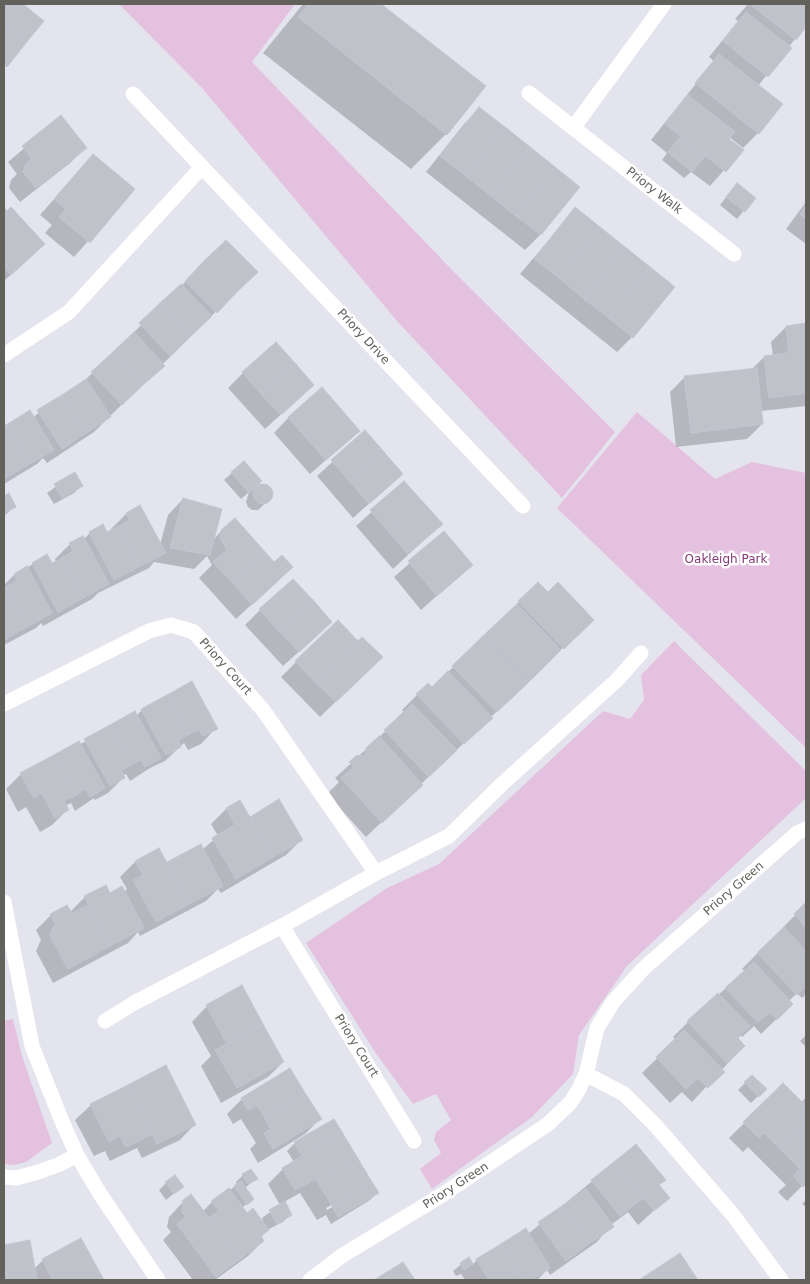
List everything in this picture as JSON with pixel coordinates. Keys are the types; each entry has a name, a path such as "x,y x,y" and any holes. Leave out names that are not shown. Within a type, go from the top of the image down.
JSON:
{"street":[{"path":"573,128 664,4"},
{"name":"Priory Walk","path":"529,93 734,254"},
{"name":"Priory Drive","path":"133,94 523,506"},
{"path":"4,355 69,312 202,167"},
{"name":"Priory Court","path":"4,704 149,631 170,625 194,632 263,710 376,873"},
{"path":"105,1021 134,1003 282,926 376,873 449,836 502,784 617,680 641,653"},
{"name":"Priory Green","path":"310,1280 343,1255 442,1195 548,1124 571,1102 586,1074 597,1028 613,1002 643,969 797,833 806,829"},
{"path":"4,902 32,1046 77,1155 100,1194 158,1280"},
{"name":"Priory Court","path":"282,926 414,1141"},
{"path":"586,1074 624,1094 656,1126 733,1215 781,1280"},
{"path":"4,1177 16,1178 36,1173 58,1165 77,1155"}],"green space":[{"path":"119,4 295,4 252,62 455,273 615,432 562,498 397,321 202,88"},
{"name":"Oakleigh Park","path":"637,412 715,479 752,462 806,473 806,748 557,508"},
{"path":"674,641 806,771 806,798 627,966 579,1035 573,1074 532,1117 432,1189 420,1169 441,1153 434,1140 436,1132 451,1120 436,1094 413,1104 375,1052 306,943 387,888 439,864 603,711 630,719 644,700 641,675"},
{"path":"13,1019 22,1056 52,1143 26,1162 14,1165 4,1164 4,1021"}],"building":[{"path":"4,4 23,4 44,21 26,43 4,26"},
{"path":"308,4 381,4 486,86 447,135 298,17"},
{"path":"750,4 806,4 806,27 796,40"},
{"path":"746,12 792,48 768,77 723,41"},
{"path":"4,26 26,43 7,67 4,64"},
{"path":"719,54 783,104 759,134 695,83"},
{"path":"688,95 735,132 729,139 744,150 726,172 665,124"},
{"path":"479,107 505,127 466,176 440,156"},
{"path":"61,115 87,148 36,188 23,172 26,164 32,159 22,146"},
{"path":"505,127 530,147 491,196 466,176"},
{"path":"680,137 705,156 692,172 668,152"},
{"path":"530,147 555,167 516,216 491,196"},
{"path":"93,154 135,189 90,243 59,217 66,209 54,199"},
{"path":"555,167 580,187 541,235 516,216"},
{"path":"737,183 756,198 745,212 726,197"},
{"path":"806,205 806,219 800,214"},
{"path":"4,207 7,211 11,207 45,244 11,275 4,267"},
{"path":"575,207 600,227 559,278 534,259"},
{"path":"600,227 625,247 584,299 559,278"},
{"path":"226,240 258,272 237,292 205,260"},
{"path":"625,247 650,267 609,318 584,299"},
{"path":"205,260 237,292 217,313 185,281"},
{"path":"650,267 675,287 633,338 609,318"},
{"path":"181,284 212,316 191,336 160,303"},
{"path":"160,303 191,336 170,356 139,323"},
{"path":"806,323 806,393 769,398 764,356 789,353 786,326"},
{"path":"134,332 165,366 143,385 113,352"},
{"path":"276,342 296,364 261,394 242,372"},
{"path":"113,352 143,385 122,405 91,372"},
{"path":"296,364 314,385 281,415 261,394"},
{"path":"757,368 763,424 691,433 684,376"},
{"path":"86,379 111,417 86,433 62,395"},
{"path":"322,387 341,409 307,439 288,417"},
{"path":"62,395 86,433 62,449 37,410"},
{"path":"341,409 360,431 326,460 307,439"},
{"path":"30,410 54,450 29,464 6,425"},
{"path":"6,425 29,464 4,479 4,426"},
{"path":"365,430 384,452 350,482 331,460"},
{"path":"384,452 403,474 369,504 350,482"},
{"path":"244,461 262,481 249,493 231,472"},
{"path":"75,472 83,486 62,498 54,484"},
{"path":"404,481 423,502 389,532 370,510"},
{"path":"263,484 270,487 273,494 270,501 263,504 256,501 253,494 256,487"},
{"path":"9,493 16,507 4,513 4,496"},
{"path":"183,498 222,509 210,555 170,548"},
{"path":"423,502 443,524 408,554 389,532"},
{"path":"140,505 166,553 140,566 119,526 130,520 126,513"},
{"path":"235,518 266,553 233,583 213,562 227,550 220,537 222,529"},
{"path":"103,524 107,532 119,526 140,566 114,580 89,532"},
{"path":"444,531 473,565 437,596 408,561"},
{"path":"83,536 109,584 83,598 62,558 73,551 69,543"},
{"path":"266,553 274,562 282,555 293,567 252,605 233,583"},
{"path":"47,554 52,563 62,558 83,598 58,612 32,563"},
{"path":"27,566 52,613 27,627 5,587 17,581 14,574"},
{"path":"293,579 313,600 279,631 259,609"},
{"path":"538,582 548,592 558,582 594,620 564,649 518,601"},
{"path":"4,588 27,627 4,640"},
{"path":"313,600 332,622 299,652 279,631"},
{"path":"517,604 561,650 530,681 485,634"},
{"path":"338,620 358,641 315,682 295,661"},
{"path":"484,635 529,682 497,712 452,666"},
{"path":"362,637 383,657 336,702 315,682"},
{"path":"448,671 493,718 464,744 416,694 428,683 432,687"},
{"path":"192,681 218,729 203,736 199,729 188,735 167,695"},
{"path":"167,695 188,735 178,740 181,747 166,755 141,709"},
{"path":"412,704 457,750 429,777 384,730"},
{"path":"135,711 161,758 145,767 141,760 132,764 110,725"},
{"path":"110,725 132,764 121,771 125,778 110,786 84,739"},
{"path":"379,736 423,785 382,823 341,778 354,767 349,762 357,755 366,756 366,748"},
{"path":"79,741 105,788 90,797 86,789 76,795 54,755"},
{"path":"54,755 76,795 64,801 69,810 55,818 42,793 34,798 20,773"},
{"path":"279,799 303,840 273,857 250,817"},
{"path":"240,800 273,857 236,879 212,838 235,825 226,808"},
{"path":"201,844 223,886 189,904 167,862"},
{"path":"159,848 189,904 156,922 133,880 143,875 135,861"},
{"path":"106,885 110,893 122,886 144,928 110,946 84,896"},
{"path":"806,902 806,928 794,914"},
{"path":"67,905 72,913 88,905 110,946 68,969 50,936 53,927 56,925 50,914"},
{"path":"784,927 806,951 806,986 797,995 757,953"},
{"path":"754,962 793,1004 777,1020 770,1012 758,1022 725,988"},
{"path":"242,985 263,1024 227,1044 206,1005"},
{"path":"718,993 750,1026 738,1038 745,1046 727,1063 687,1021"},
{"path":"263,1024 284,1062 237,1088 215,1050"},
{"path":"684,1030 725,1072 708,1088 698,1078 686,1089 656,1057"},
{"path":"166,1065 196,1125 157,1144 128,1085"},
{"path":"290,1068 305,1093 264,1117 257,1105 248,1110 241,1098"},
{"path":"752,1075 767,1089 759,1097 744,1082"},
{"path":"783,1083 806,1106 806,1120 779,1148 764,1133 759,1138 743,1122"},
{"path":"128,1085 152,1134 126,1147 120,1136 109,1142 90,1104"},
{"path":"305,1093 322,1119 273,1149 264,1133 271,1129 264,1117"},
{"path":"334,1119 342,1132 302,1156 294,1142"},
{"path":"806,1120 806,1184 803,1187 793,1176 800,1169 779,1148"},
{"path":"342,1132 357,1157 317,1181 316,1179 295,1190 282,1168"},
{"path":"636,1144 666,1180 659,1185 670,1198 654,1211 614,1162"},
{"path":"357,1157 372,1182 332,1206 317,1181"},
{"path":"614,1162 643,1198 620,1216 591,1180"},
{"path":"251,1169 258,1179 248,1184 242,1174"},
{"path":"175,1175 184,1187 174,1194 165,1182"},
{"path":"241,1181 254,1199 247,1205 234,1186"},
{"path":"372,1182 379,1193 338,1217 332,1206"},
{"path":"229,1188 247,1213 253,1208 269,1230 261,1236 264,1241 240,1259 209,1218 219,1211 211,1201"},
{"path":"586,1189 614,1227 590,1243 562,1206"},
{"path":"191,1194 240,1259 216,1277 177,1224 186,1217 182,1212 183,1200"},
{"path":"285,1201 292,1215 277,1224 269,1210"},
{"path":"562,1206 590,1243 566,1261 538,1222"},
{"path":"526,1228 550,1268 531,1280 524,1280 501,1244"},
{"path":"81,1238 104,1280 53,1280 42,1259"},
{"path":"30,1240 37,1280 4,1280 4,1245"},
{"path":"501,1244 524,1280 489,1280 476,1259"},
{"path":"680,1253 698,1280 639,1280"},
{"path":"469,1257 473,1264 464,1270 460,1263"},
{"path":"403,1262 415,1280 374,1280"}]}
